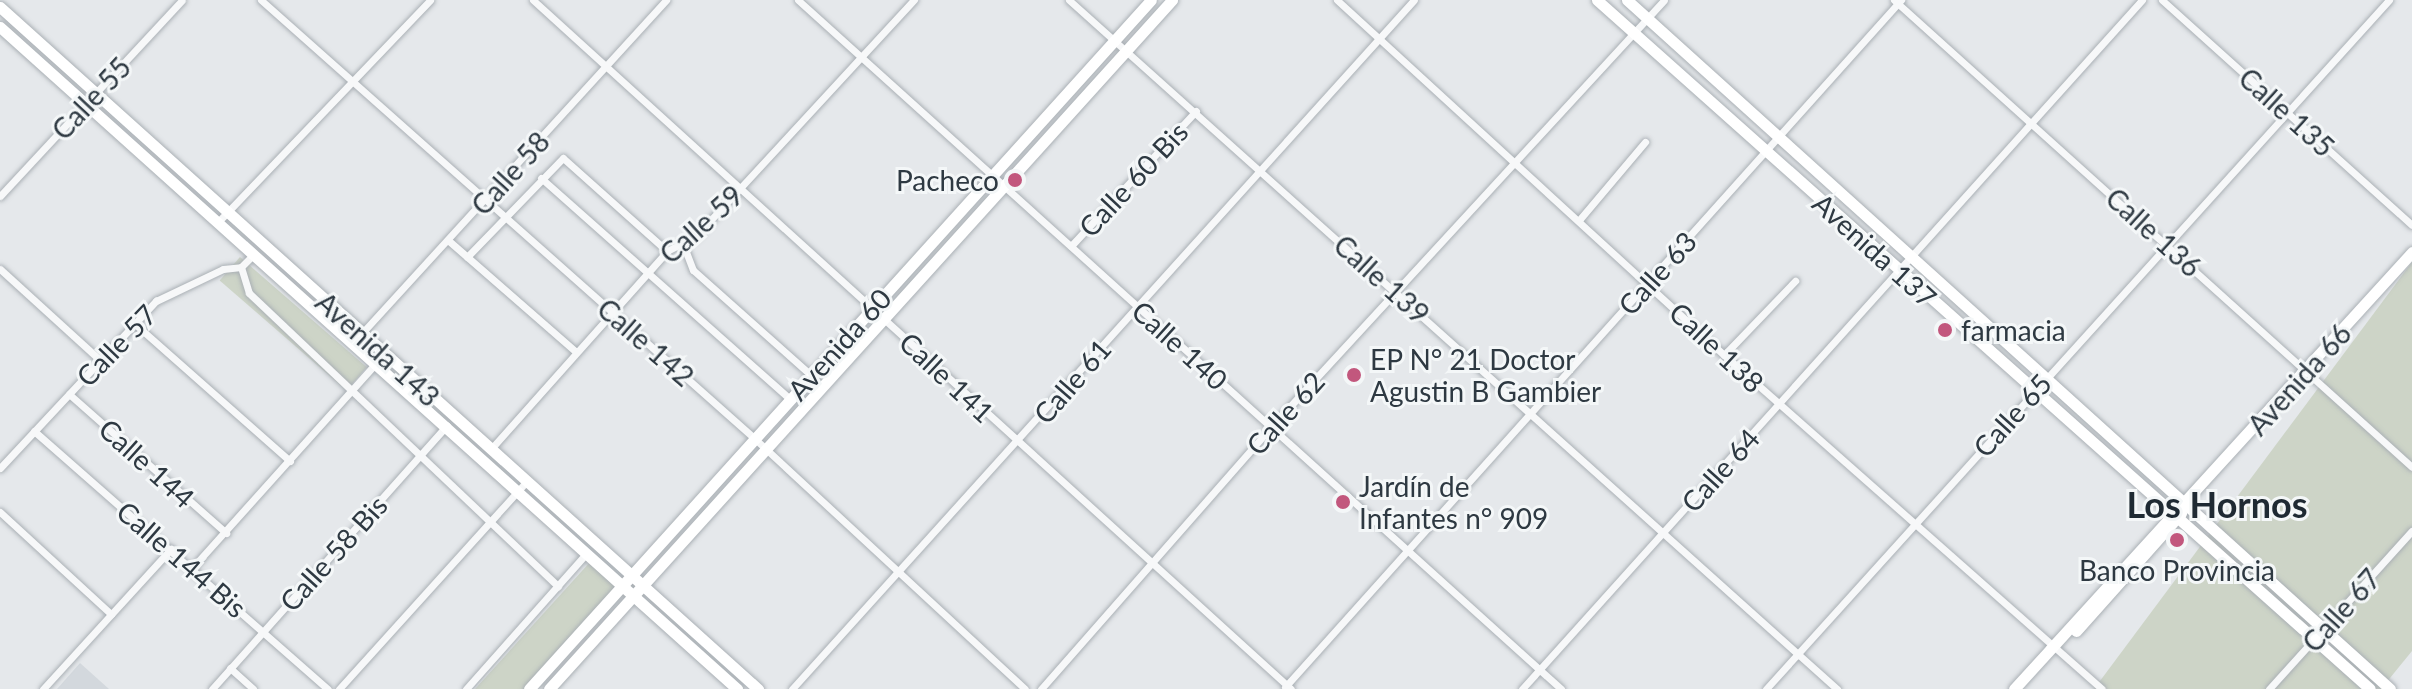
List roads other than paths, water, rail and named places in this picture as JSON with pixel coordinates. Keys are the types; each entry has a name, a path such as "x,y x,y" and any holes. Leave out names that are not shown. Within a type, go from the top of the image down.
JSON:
{"main road":[{"name":"Avenida 60","path":"529,689 1151,0"},
{"name":"Avenida 60","path":"549,689 1172,0"},
{"name":"Avenida 137","path":"1597,0 2370,689"},
{"name":"Avenida 137","path":"1627,0 2390,689"},
{"name":"Avenida 143","path":"0,7 758,689"},
{"name":"Avenida 143","path":"0,27 737,689"},
{"name":"Avenida 66","path":"2014,689 2056,648 2412,252"},
{"name":"Avenida 66","path":"2024,689 2056,648"}],"street":[{"name":"Calle 55","path":"0,196 182,0"},
{"name":"Calle 142","path":"261,0 754,438 763,450 1025,689"},
{"path":"218,222 354,85 430,0"},
{"name":"Calle 141","path":"533,0 743,187 1287,688"},
{"name":"Calle 58","path":"352,344 666,0"},
{"name":"Calle 140","path":"798,0 1561,689"},
{"name":"Calle 59","path":"490,450 667,251 683,244 743,187 914,0"},
{"name":"Calle 139","path":"1069,0 1261,169 1837,689"},
{"name":"Calle 138","path":"1337,0 1518,162 1724,355 2102,689"},
{"name":"Calle 61","path":"792,689 1414,0"},
{"name":"Calle 62","path":"1041,689 1271,427 1664,0"},
{"name":"Calle 64","path":"1522,689 2142,0"},
{"name":"Calle 135","path":"2162,0 2412,225"},
{"name":"Calle 65","path":"1766,689 2389,0"},
{"name":"Calle 136","path":"1898,1 2412,467"},
{"name":"Calle 63","path":"1287,688 1405,550 1649,283 1898,1"},
{"name":"Calle 60 Bis","path":"1071,246 1196,111"},
{"path":"1580,219 1645,142"},
{"path":"467,257 559,158 667,251"},
{"path":"541,178 790,399"},
{"path":"449,241 575,351"},
{"path":"683,244 693,270 811,375"},
{"name":"Calle 57","path":"0,468 99,359 167,294 241,267 253,255"},
{"path":"241,267 249,293 558,586"},
{"path":"0,269 99,359"},
{"path":"1724,355 1795,281"},
{"path":"135,324 290,461"},
{"path":"193,567 374,365"},
{"name":"Calle 144","path":"69,394 226,533"},
{"name":"Calle 58 Bis","path":"212,689 454,417"},
{"name":"Calle 144 Bis","path":"34,431 193,567 328,689"},
{"path":"339,689 527,481"},
{"path":"0,512 111,614"},
{"name":"Calle 67","path":"2269,689 2412,531"},
{"path":"43,689 171,549"},
{"path":"466,689 586,554"},
{"path":"230,668 253,689"}],"place":[{"name":"Pacheco","path":"1015,180"},
{"name":"farmacia","path":"1945,330"},
{"name":"EP N° 21 Doctor Agustin B Gambier","path":"1354,375"},
{"name":"Jardín de Infantes n° 909","path":"1343,502"},
{"name":"Banco Provincia","path":"2177,540"}],"district":[{"name":"Los Hornos","path":"2217,505"}]}
